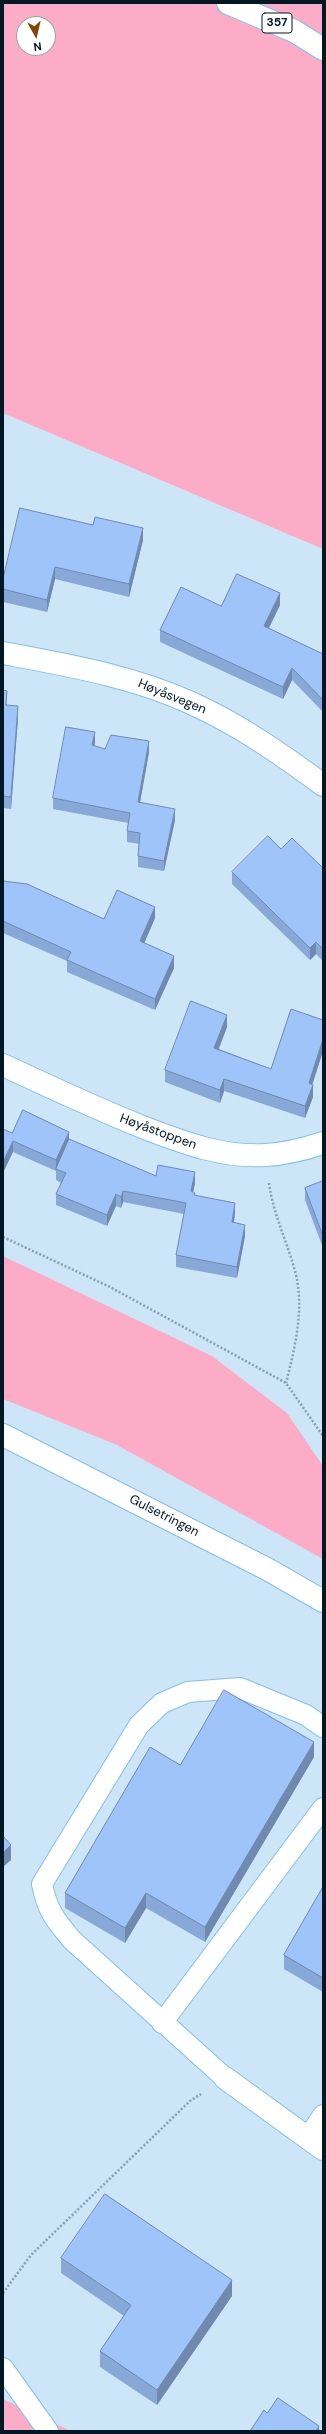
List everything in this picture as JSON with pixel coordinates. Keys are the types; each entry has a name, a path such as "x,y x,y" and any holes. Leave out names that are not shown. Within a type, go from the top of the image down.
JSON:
{"street":[{"name":"357","path":"228,3 294,31 323,49"},
{"name":"Høyåsvegen","path":"3,653 66,665 130,680 190,702 236,725 323,784"},
{"name":"Høyåstoppen","path":"3,1065 108,1113 194,1147 229,1153 266,1155 298,1151 323,1143"},
{"name":"Gulsetringen","path":"3,1435 267,1569 323,1601"},
{"path":"225,2078 315,2144"}],"lane":[{"path":"225,2078 162,2023 72,1940 52,1918 45,1901 42,1884 139,1725 162,1703 188,1692 240,1688 306,1715 323,1727"},
{"path":"162,2023 323,1808"},
{"path":"315,2144 323,2115"},
{"path":"3,2368 48,2431"}],"path":[{"path":"266,1155 271,1197 295,1272 299,1308 297,1342 286,1383"},
{"path":"3,1237 110,1287 286,1383 323,1436"},
{"path":"3,2293 31,2255 190,2101 225,2078"}],"shaded area":[{"path":"3,3 323,3 323,549 3,413"},
{"path":"3,1256 212,1356 287,1413 323,1466 323,1559 115,1444 3,1399"},
{"path":"3,2399 71,2431 3,2431"}],"building":[{"path":"20,508 93,525 95,517 143,528 129,584 55,567 47,600 3,589 3,579"},
{"path":"237,574 280,593 264,626 323,654 323,700 292,668 283,687 160,630 181,587 221,606"},
{"path":"3,690 7,691 6,705 18,706 11,797 3,796"},
{"path":"66,727 95,732 92,745 105,749 111,735 149,741 138,802 175,809 164,861 138,856 140,833 127,831 130,813 53,798"},
{"path":"268,836 281,849 292,838 323,868 323,949 316,942 310,948 232,872"},
{"path":"3,881 27,884 104,919 117,890 155,907 140,941 174,956 155,999 67,960 71,952 3,921"},
{"path":"191,1001 227,1015 214,1048 271,1069 291,1009 323,1020 323,1039 309,1083 313,1085 305,1106 224,1079 220,1090 165,1070"},
{"path":"23,1110 69,1132 56,1160 13,1141 3,1162 3,1129 12,1133"},
{"path":"69,1139 156,1176 158,1165 195,1172 191,1191 195,1193 194,1195 235,1203 232,1222 245,1225 237,1267 176,1255 186,1203 123,1191 121,1197 116,1194 107,1215 56,1194 66,1173 56,1169"},
{"path":"323,1181 323,1236 305,1188"},
{"path":"224,1690 314,1742 205,1927 146,1893 125,1928 65,1893 150,1747 180,1765"},
{"path":"3,1836 11,1845 3,1853"},
{"path":"323,1887 323,1978 284,1955"},
{"path":"105,2194 232,2280 157,2390 100,2351 131,2305 61,2258"},
{"path":"278,2398 319,2426 316,2431 250,2431 264,2410 267,2413"}]}
